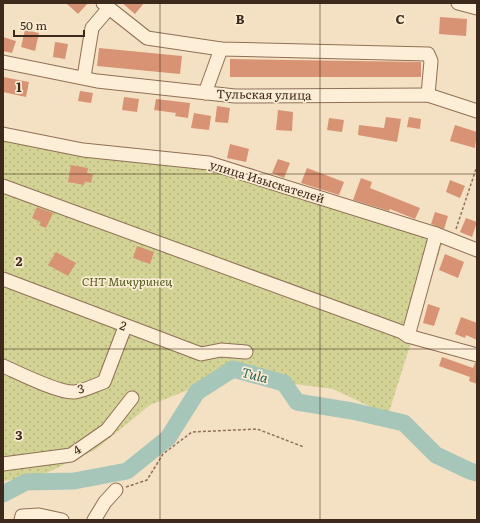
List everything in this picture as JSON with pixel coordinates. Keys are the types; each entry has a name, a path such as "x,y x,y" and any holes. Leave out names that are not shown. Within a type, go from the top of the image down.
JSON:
{"street":[{"path":"458,3 477,8"},
{"path":"84,77 92,28 106,5 147,38 222,49 428,54 431,61 428,95"},
{"path":"205,93 222,49"},
{"name":"Тульская улица","path":"3,62 84,77 97,81 234,96 428,95 477,111"},
{"name":"улица Изыскателей","path":"3,134 83,150 209,163 440,236 477,250"},
{"path":"3,186 402,332 408,336 477,355"},
{"path":"408,336 440,236"},
{"name":"2","path":"3,279 125,327 201,354 222,350 246,352"},
{"name":"3","path":"3,366 61,390 74,392 89,388 104,382 125,327"},
{"name":"4","path":"3,464 71,455 107,430 132,398"},
{"path":"94,520 105,502 116,490"},
{"path":"22,518 39,515 62,520"}],"path":[{"path":"440,236 454,233 477,166"},
{"path":"116,490 147,480 163,454 192,432 257,429 304,447"}],"green space":[{"name":"СНТ Мичуринец","path":"3,134 83,150 205,169 444,238 388,415 333,389 226,375 150,405 95,450 42,475 3,481"}],"building":[{"path":"66,3 88,3 78,14"},
{"path":"122,3 144,3 135,14"},
{"path":"440,17 467,19 466,36 439,34"},
{"path":"25,30 39,33 35,51 21,47"},
{"path":"3,37 16,41 12,53 3,51"},
{"path":"55,42 68,44 65,59 53,57"},
{"path":"99,48 182,56 180,74 97,66"},
{"path":"230,59 421,62 421,77 230,77"},
{"path":"3,77 29,82 26,97 3,92"},
{"path":"80,91 93,93 91,103 78,101"},
{"path":"124,97 139,99 137,112 122,110"},
{"path":"156,99 190,103 188,118 175,116 176,113 154,110"},
{"path":"217,106 230,108 228,123 215,122"},
{"path":"278,110 293,112 292,131 276,130"},
{"path":"194,113 211,116 209,130 191,128"},
{"path":"386,117 401,119 397,142 358,135 359,125 384,128"},
{"path":"409,117 421,119 420,129 407,127"},
{"path":"329,118 344,120 342,132 327,130"},
{"path":"455,125 477,132 475,148 450,141"},
{"path":"230,144 249,149 246,162 227,158"},
{"path":"278,159 290,163 284,178 272,173"},
{"path":"71,165 88,168 87,173 93,174 91,183 85,181 84,185 68,182"},
{"path":"307,168 344,182 339,195 301,183"},
{"path":"361,178 372,182 370,188 420,208 415,219 390,209 389,211 353,200"},
{"path":"450,180 465,186 460,198 446,192"},
{"path":"37,207 53,213 46,228 39,225 41,222 32,218"},
{"path":"435,212 448,216 444,229 431,224"},
{"path":"466,218 477,222 472,237 460,232"},
{"path":"137,246 154,252 150,264 133,258"},
{"path":"56,252 76,263 68,276 48,265"},
{"path":"445,254 464,262 458,278 439,270"},
{"path":"428,304 440,308 434,326 423,323"},
{"path":"461,317 477,323 477,340 466,335 465,338 455,334"},
{"path":"442,357 473,368 475,363 477,363 477,384 469,381 470,377 439,366"}],"waterway":[{"name":"Tula","path":"3,494 26,482 74,481 127,471 168,438 197,392 233,369 284,383 297,402 352,411 404,423 436,455 477,473"}]}
